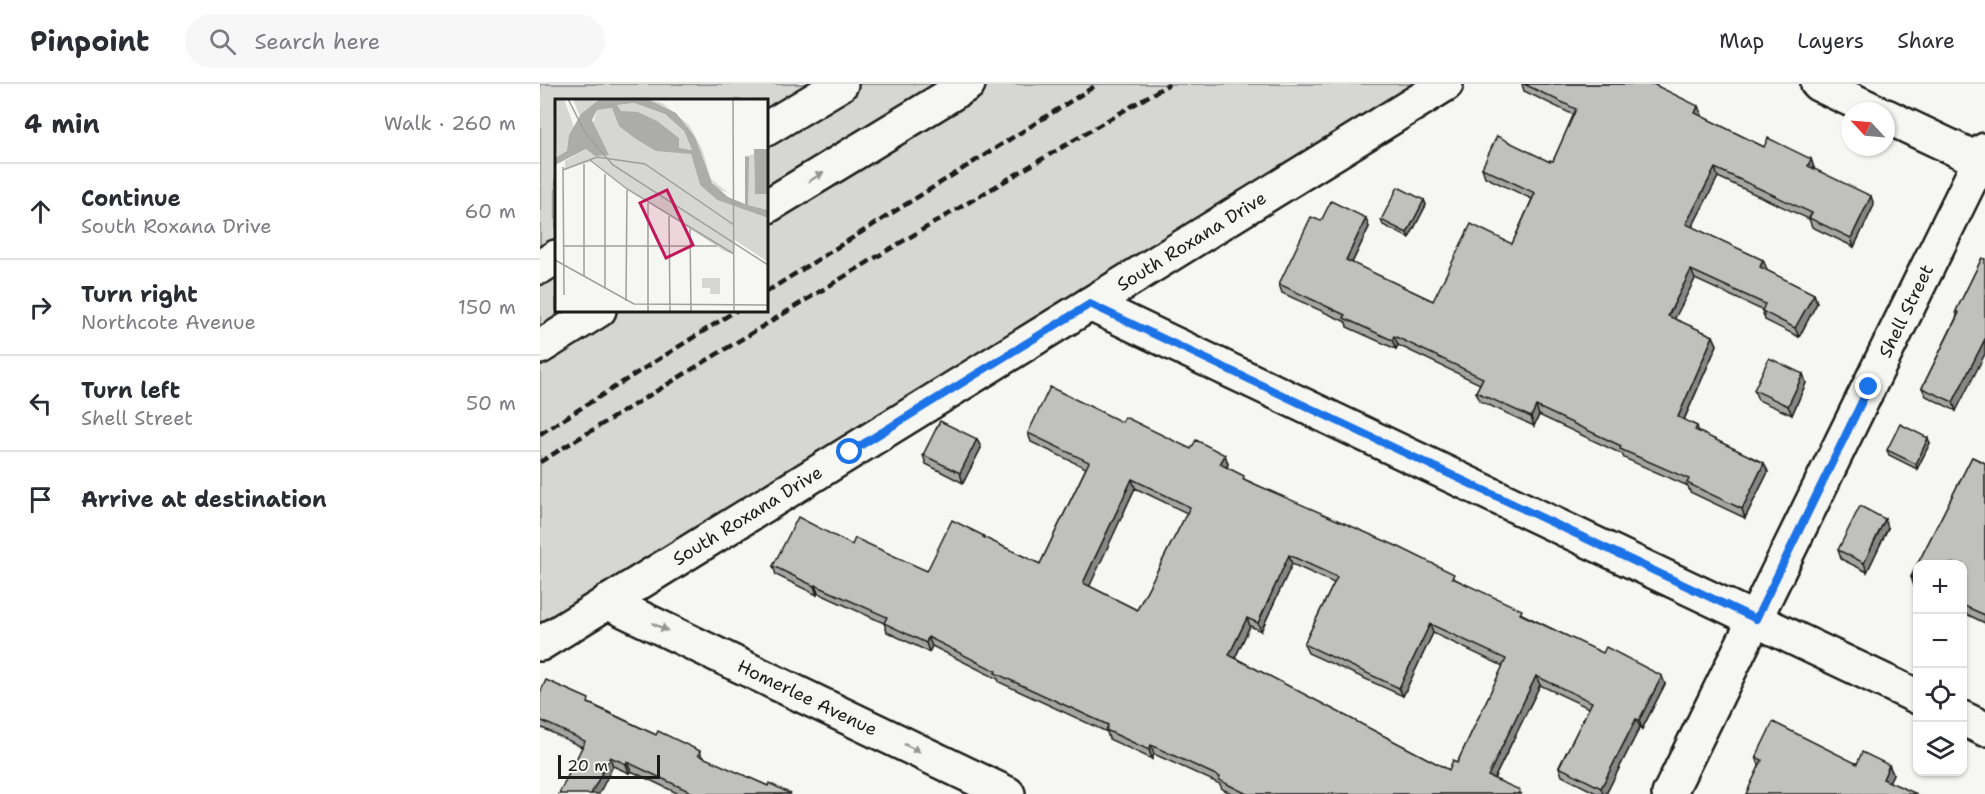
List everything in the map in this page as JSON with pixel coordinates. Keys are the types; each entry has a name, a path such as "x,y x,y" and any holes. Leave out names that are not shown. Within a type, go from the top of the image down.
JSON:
{"main road":[{"path":"768,128 841,84"},
{"path":"768,206 968,84"},
{"name":"South Roxana Drive","path":"540,644 1446,84"},
{"path":"1818,84 1856,102"},
{"path":"1895,120 1983,158"},
{"name":"Shell Street","path":"1669,794 1983,158"},
{"path":"540,267 555,258"},
{"path":"1090,304 1913,695"},
{"path":"540,347 596,312"},
{"name":"Homerlee Avenue","path":"607,602 1008,794"},
{"path":"1967,720 1985,729"}],"shaded area":[{"path":"540,84 1446,84 540,644"}],"building":[{"path":"1524,84 1653,84 1698,106 1695,113 1764,147 1768,138 1811,159 1808,166 1871,196 1851,238 1809,218 1812,213 1715,168 1686,224 1763,260 1760,267 1814,294 1795,328 1762,311 1765,304 1691,270 1668,316 1713,336 1678,417 1697,426 1695,430 1764,463 1742,509 1687,483 1689,479 1620,449 1621,446 1536,406 1531,417 1476,392 1483,378 1394,336 1392,340 1344,318 1345,315 1279,284 1311,217 1321,221 1331,201 1366,218 1346,260 1433,301 1471,224 1512,244 1535,193 1482,168 1497,136 1550,162 1550,160 1553,161 1576,109"},
{"path":"1398,187 1424,200 1407,233 1381,220"},
{"path":"1982,258 1985,259 1985,339 1953,402 1922,388 1959,313 1956,311"},
{"path":"1769,358 1803,374 1788,406 1754,390"},
{"path":"1050,387 1122,422 1125,417 1191,449 1196,440 1225,455 1220,464 1244,476 1243,479 1399,547 1454,574 1452,578 1522,610 1520,614 1603,653 1606,647 1662,676 1639,720 1636,719 1601,788 1559,767 1592,702 1536,676 1488,776 1520,790 1518,794 1247,794 1219,780 1220,777 1151,745 1149,750 1106,730 1108,725 995,673 996,671 928,637 926,643 884,623 887,617 773,566 798,517 852,545 855,538 927,571 952,520 1040,564 1089,462 1028,433","holes":["1132,479 1190,507 1137,610 1083,583","1289,555 1337,577 1304,644 1399,688 1430,624 1506,659 1457,763 1453,760 1449,770 1229,655 1247,618 1258,623"]},
{"path":"940,421 977,439 960,473 923,455"},
{"path":"1900,424 1928,438 1916,464 1887,450"},
{"path":"1972,457 1985,463 1985,615 1967,607 1967,560 1920,560"},
{"path":"1860,506 1885,519 1864,563 1838,550"},
{"path":"546,680 589,699 588,703 656,735 658,731 700,751 698,755 791,794 695,794 627,762 626,764 610,757 591,794 559,794 585,741 540,720 540,693"},
{"path":"1773,722 1857,764 1862,752 1889,765 1883,779 1917,794 1746,794 1762,760 1756,757"}],"railway":[{"path":"768,291 1098,84"},
{"path":"540,462 883,253 1169,84"},
{"path":"540,434 734,312"}],"route":[{"path":"850,452 1090,304 1756,619 1869,387"}]}
